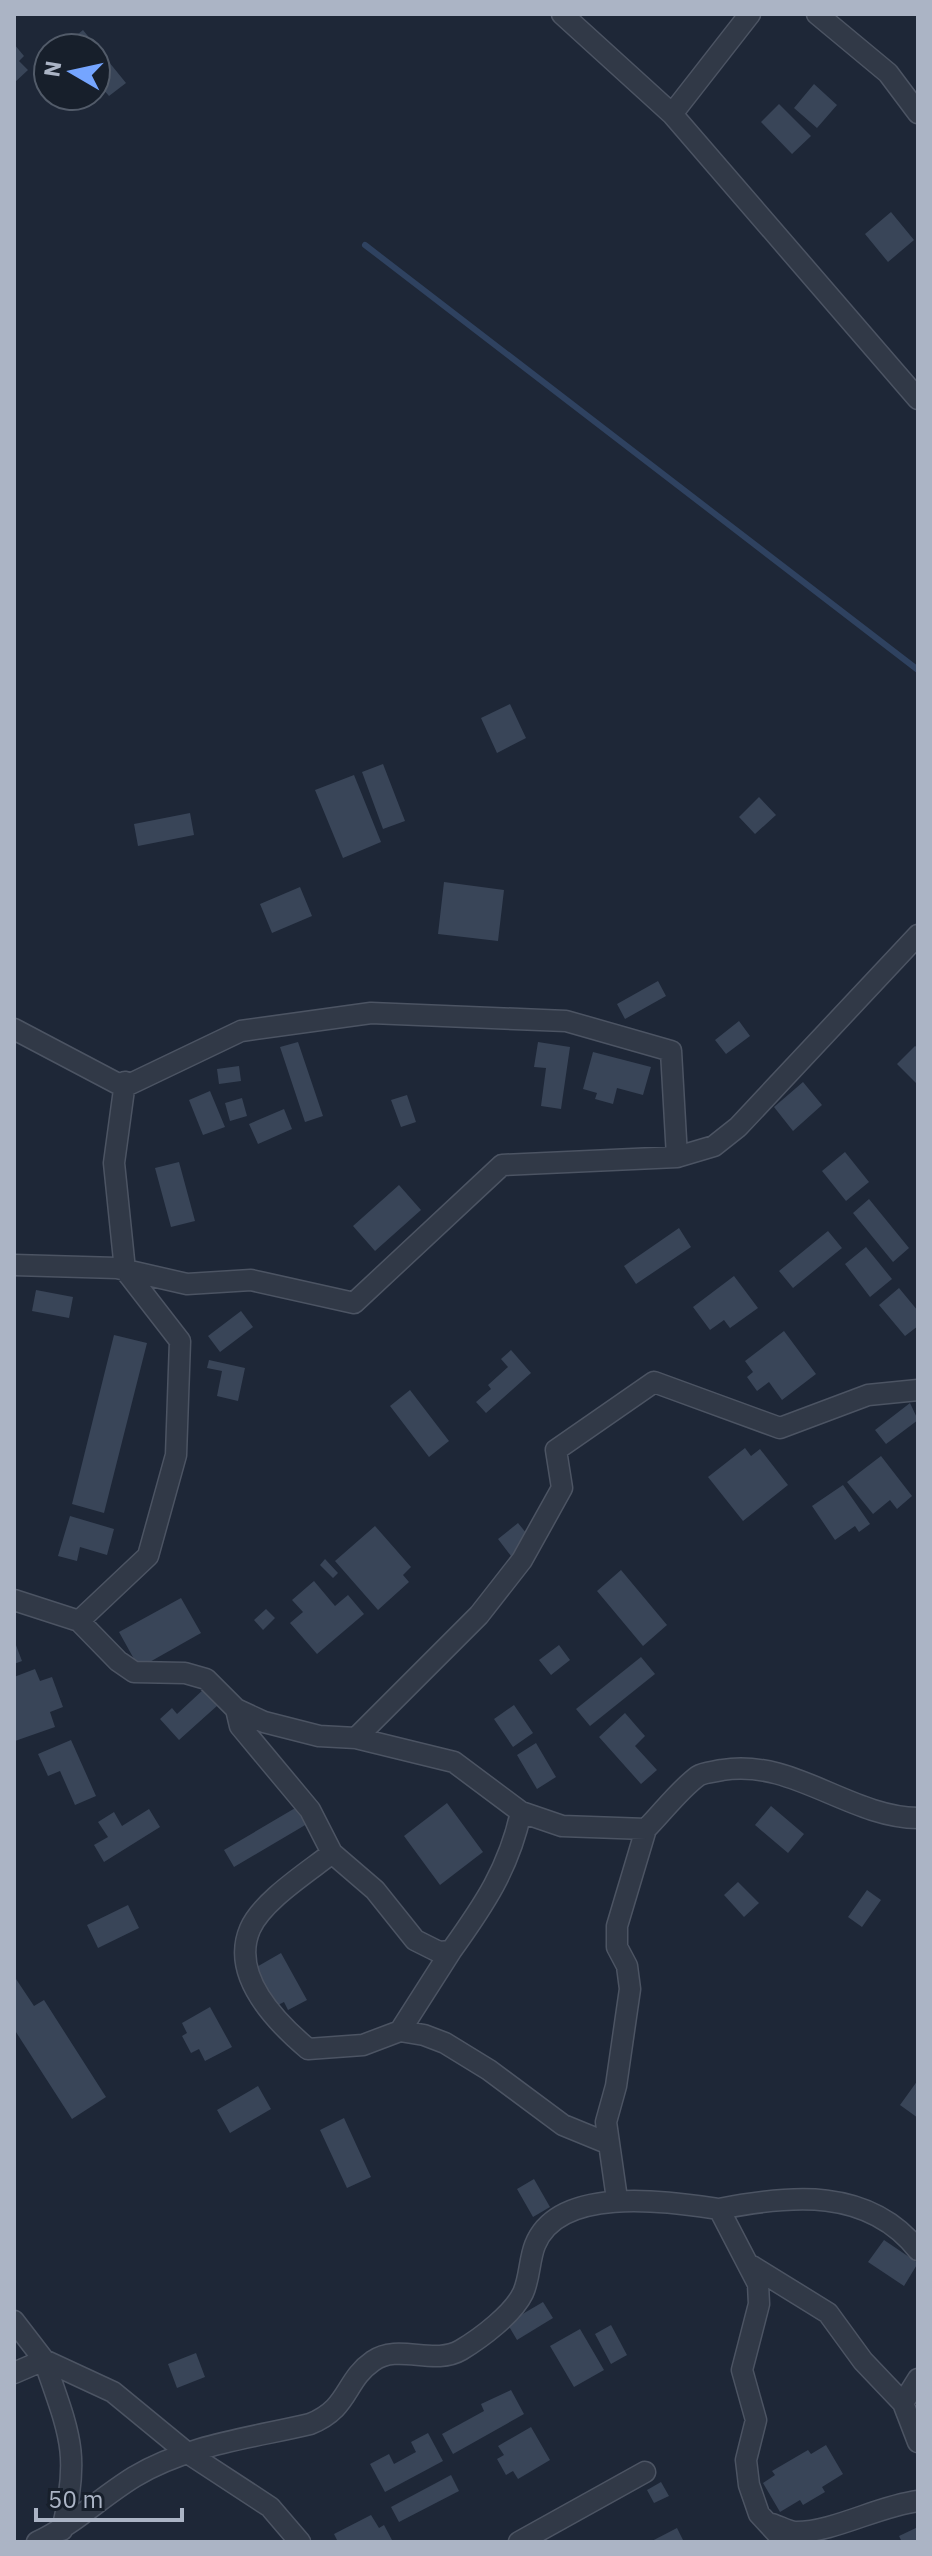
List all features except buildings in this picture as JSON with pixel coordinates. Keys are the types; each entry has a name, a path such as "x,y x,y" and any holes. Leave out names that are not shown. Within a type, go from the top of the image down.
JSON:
{"street":[{"path":"562,14 672,114 918,399"},
{"path":"672,114 750,14"},
{"path":"817,14 888,73 918,113"},
{"path":"14,1265 125,1270 187,1284 251,1280 354,1303 502,1165 677,1157 714,1146 738,1127 918,935"},
{"path":"124,1084 241,1031 371,1013 566,1021 671,1051 677,1157"},
{"path":"14,1029 124,1084"},
{"path":"79,1621 148,1556 176,1455 180,1341 125,1270 114,1163 124,1084"},
{"path":"356,1738 479,1615 522,1560 562,1488 556,1450 654,1382 780,1428 868,1395 918,1390"},
{"path":"14,1600 79,1621 118,1661 134,1672 185,1673 206,1679 236,1709 264,1722 319,1736 356,1738 454,1762 521,1812 562,1826 646,1829"},
{"path":"236,1709 240,1726 310,1810 332,1853 375,1890 415,1940 427,1985"},
{"path":"617,2199 616,2174 607,2143 606,2122 616,2086 630,1989 627,1966 617,1947 617,1926 646,1829 700,1774 748,1766 789,1776 854,1804 900,1818 918,1818"},
{"path":"400,2031 427,1985 487,1899 512,1852 521,1812"},
{"path":"332,1853 280,1894 250,1928 246,1945 258,1997 272,2016 308,2049 363,2045 400,2031 445,2043 525,2094 563,2125 607,2143"},
{"path":"415,1940 439,1952 451,1951"},
{"path":"37,2542 62,2530 134,2477 186,2452 330,2416 360,2374 372,2361 386,2354 448,2356 463,2349 511,2309 523,2293 535,2243 544,2230 577,2211 617,2199 719,2209 772,2199 840,2201 877,2214 906,2235 918,2250"},
{"path":"719,2209 752,2266 758,2284 759,2304 742,2370 756,2420 746,2460 749,2485 759,2514 785,2542"},
{"path":"752,2266 793,2288 828,2313 863,2361 903,2403 918,2442"},
{"path":"14,2321 44,2360 71,2438 73,2484 62,2530"},
{"path":"14,2373 44,2360 113,2392 186,2452 270,2507 300,2542"},
{"path":"903,2403 918,2379"},
{"path":"519,2542 645,2472"},
{"path":"759,2514 795,2532 827,2526 892,2504 918,2501"}],"waterway":[{"path":"365,245 918,670"}]}
